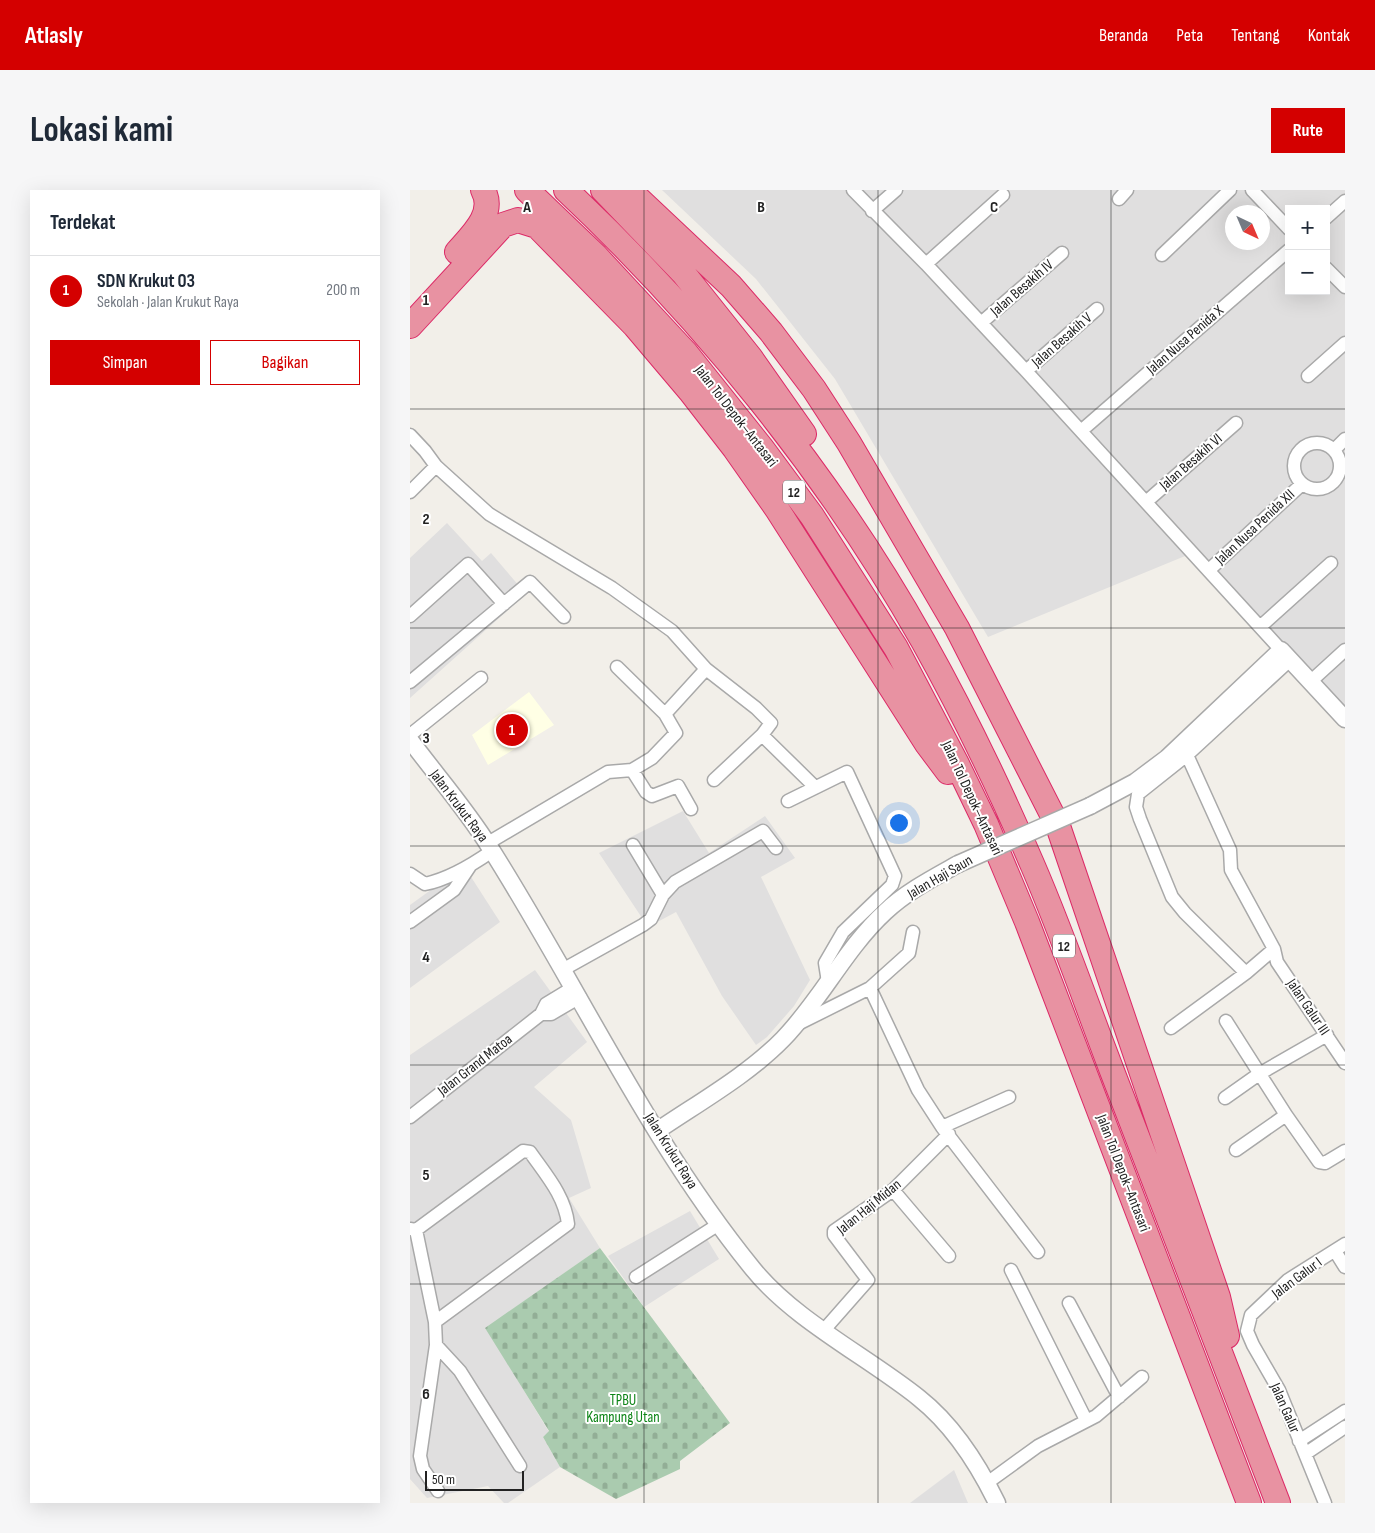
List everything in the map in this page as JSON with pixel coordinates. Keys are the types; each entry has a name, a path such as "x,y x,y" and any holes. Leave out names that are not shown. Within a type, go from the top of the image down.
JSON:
{"highway":[{"path":"410,303 476,230 486,210 487,198 483,190"},
{"name":"Jalan Tol Depok–Antasari","path":"527,190 596,256 686,353 761,447 812,516 896,648 956,762 986,824 1034,940 1249,1503"},
{"name":"Jalan Tol Depok–Antasari","path":"566,190 617,238 703,331 778,425 856,533 922,639 981,751 1034,868 1278,1503"},
{"path":"603,190 684,274 750,357 806,436 856,533"},
{"path":"629,190 731,286 771,332 814,389 849,443 957,628 1058,826 1218,1297 1248,1424"},
{"path":"410,326 503,225 518,220 536,226 635,326 736,449 782,516 927,744 986,824"}],"street":[{"path":"853,190 982,323 1345,718"},
{"path":"872,211 896,190"},
{"path":"1162,255 1230,190"},
{"path":"1252,190 1285,225"},
{"path":"926,264 1003,195"},
{"path":"1330,215 1345,202"},
{"name":"Jalan Besakih IV","path":"982,323 1062,253"},
{"name":"Jalan Nusa Penida X","path":"1081,431 1285,253"},
{"path":"1330,272 1345,288"},
{"name":"Jalan Besakih V","path":"1026,371 1097,309"},
{"path":"1308,376 1345,343"},
{"name":"Jalan Besakih VI","path":"1146,502 1236,423"},
{"path":"410,435 436,466 489,514 612,588 672,631 706,669 756,708 771,723 762,735 714,780"},
{"path":"1334,450 1345,440"},
{"path":"1320,442 1334,450 1340,462 1340,469 1334,482 1315,489 1302,484 1294,469 1297,453 1304,446 1320,442"},
{"path":"410,492 436,466"},
{"name":"Jalan Nusa Penida XII","path":"1209,570 1302,484"},
{"path":"1261,626 1331,563"},
{"path":"410,616 468,564 504,604"},
{"path":"410,682 530,582 564,617"},
{"path":"1310,682 1345,650"},
{"path":"1246,973 1185,913 1172,897 1136,807 1138,794 1187,755 1286,655"},
{"name":"Jalan Haji Saun","path":"657,1131 764,1057 794,1025 856,943 886,911 916,888 958,864 1090,806 1135,782 1167,758 1286,655"},
{"path":"410,922 454,890 470,866 490,847 608,772 632,770 652,758 676,733 665,714 617,667"},
{"path":"665,714 706,669"},
{"path":"410,735 481,678"},
{"path":"762,735 815,787"},
{"name":"Jalan Krukut Raya","path":"410,740 490,847 564,969 657,1131 719,1224 768,1285 824,1330 920,1398 948,1424 987,1483 997,1503"},
{"name":"Jalan Galur III","path":"1187,755 1230,850 1230,870 1274,949 1277,962 1345,1063"},
{"path":"632,770 646,792 652,796 678,786 691,809"},
{"path":"788,801 847,772 895,876 892,886 843,932 825,962 828,982"},
{"path":"564,969 644,925 651,919 663,895 675,882 762,831 776,848"},
{"path":"634,845 663,895"},
{"path":"410,874 418,882 425,884 470,866"},
{"path":"794,1025 870,988 909,953 913,932"},
{"path":"1170,1028 1246,973 1274,949"},
{"path":"870,988 918,1090 946,1131 1038,1252"},
{"name":"Jalan Grand Matoa","path":"410,1116 540,1014 546,1004 577,992"},
{"path":"1226,1021 1286,1115 1319,1162 1325,1163 1345,1151"},
{"path":"1225,1098 1260,1074 1327,1035"},
{"path":"946,1131 1008,1097"},
{"path":"1236,1150 1286,1115"},
{"name":"Jalan Haji Midan","path":"824,1330 868,1280 834,1235 834,1231 893,1190 946,1131"},
{"path":"435,1322 568,1224 566,1208 550,1180 530,1152 523,1151 413,1230 435,1322 436,1345 420,1456 423,1469 438,1491"},
{"path":"893,1190 949,1256"},
{"path":"636,1277 719,1224"},
{"path":"1340,1247 1345,1267"},
{"name":"Jalan Galur I","path":"1251,1315 1288,1280 1340,1247"},
{"path":"1011,1270 1086,1420"},
{"path":"1069,1303 1119,1397"},
{"name":"Jalan Galur","path":"1251,1315 1247,1331 1279,1390 1325,1503"},
{"path":"436,1345 460,1371 520,1466"},
{"path":"987,1483 1038,1446 1086,1420 1119,1397 1142,1377"},
{"path":"1299,1441 1345,1411"},
{"path":"1305,1454 1345,1427"}],"shaded area":[{"path":"662,190 1345,190 1345,727 1190,554 988,637 835,379 756,279"},
{"path":"447,523 482,561 491,553 526,594 410,698 410,558"},
{"path":"529,692 554,725 488,765 472,735"},
{"path":"683,811 709,853 765,816 795,858 761,877 810,980 794,1006 767,1037 756,1045 722,996 676,912 648,927 599,853"},
{"path":"464,866 500,922 410,988 410,905"},
{"path":"535,970 587,1042 534,1087 571,1120 591,1188 569,1198 600,1248 486,1328 549,1432 543,1437 560,1467 508,1503 504,1503 488,1486 427,1498 410,1479 410,1055"},
{"path":"690,1211 719,1259 644,1307 608,1256"},
{"path":"954,1470 968,1503 910,1503"}],"green space":[{"name":"TPBU Kampung Utan","path":"600,1248 730,1423 680,1461 680,1469 616,1499 560,1467 543,1437 549,1431 485,1328"}],"place":[{"name":"SDN Krukut 03","path":"512,730"}]}
